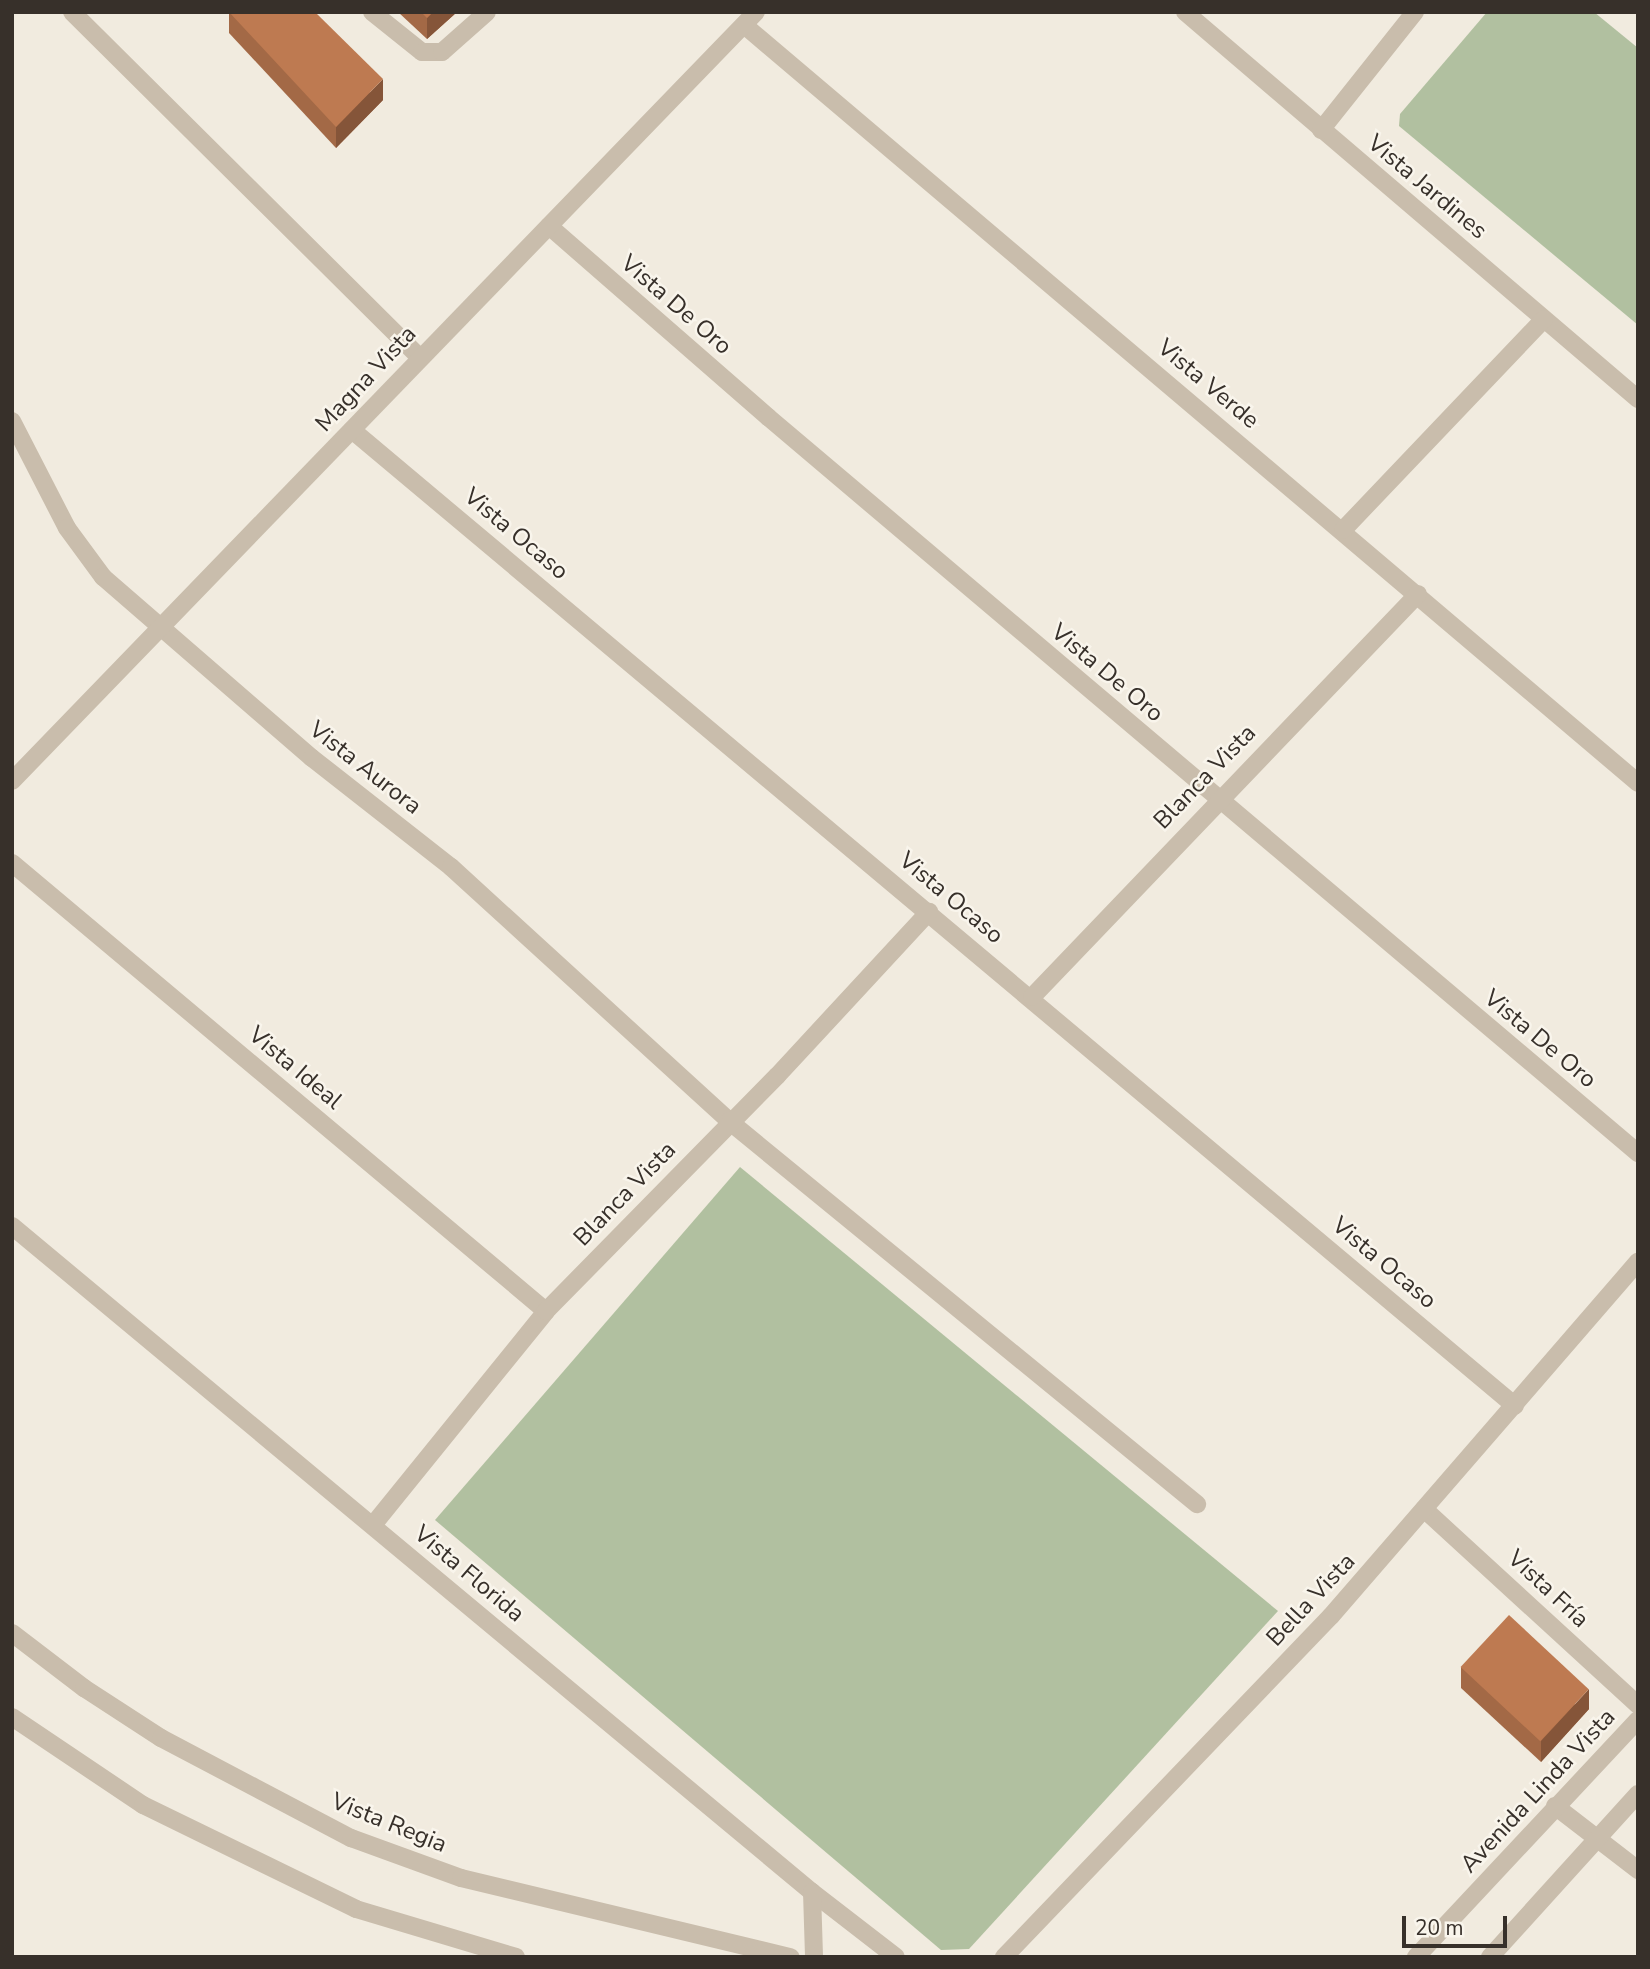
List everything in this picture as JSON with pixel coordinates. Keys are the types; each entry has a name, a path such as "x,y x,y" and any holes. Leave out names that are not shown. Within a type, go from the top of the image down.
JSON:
{"street":[{"path":"372,12 422,52 442,52 487,12"},
{"name":"Vista Jardines","path":"1185,12 1638,399"},
{"path":"1321,130 1415,12"},
{"path":"85,16 420,357"},
{"name":"Magna Vista","path":"12,780 750,19"},
{"name":"Vista Verde","path":"750,19 1638,783"},
{"name":"Vista De Oro","path":"549,226 1217,799 1638,1153"},
{"path":"1343,530 1544,318"},
{"name":"Vista Aurora","path":"12,421 67,528 103,577 160,630 312,758 452,867 729,1121 1197,1504"},
{"name":"Vista Ocaso","path":"352,430 1032,997 1515,1406"},
{"name":"Blanca Vista","path":"1032,997 1217,799 1418,594"},
{"name":"Vista Ideal","path":"12,863 545,1311"},
{"name":"Blanca Vista","path":"373,1525 545,1311 929,912"},
{"name":"Vista Florida","path":"12,1226 812,1892 897,1957"},
{"name":"Bella Vista","path":"1004,1957 1331,1616 1638,1262"},
{"name":"Vista Fría","path":"1424,1510 1638,1705"},
{"name":"Vista Regia","path":"12,1633 84,1688 161,1738 351,1838 461,1878 791,1957"},
{"path":"12,1717 143,1805 356,1909 516,1957"},
{"name":"Avenida Linda Vista","path":"1416,1957 1638,1720"},
{"path":"1490,1957 1638,1794"},
{"path":"1555,1806 1638,1870"},
{"path":"812,1892 814,1957"}],"green space":[{"path":"1487,12 1594,12 1638,48 1638,325 1399,126 1400,114"},
{"path":"740,1167 1278,1611 969,1949 941,1950 435,1520"}],"building":[{"path":"229,12 315,12 383,79 336,127"},
{"path":"421,12 433,12 427,18"},
{"path":"1509,1615 1589,1689 1540,1741 1461,1667"}]}
